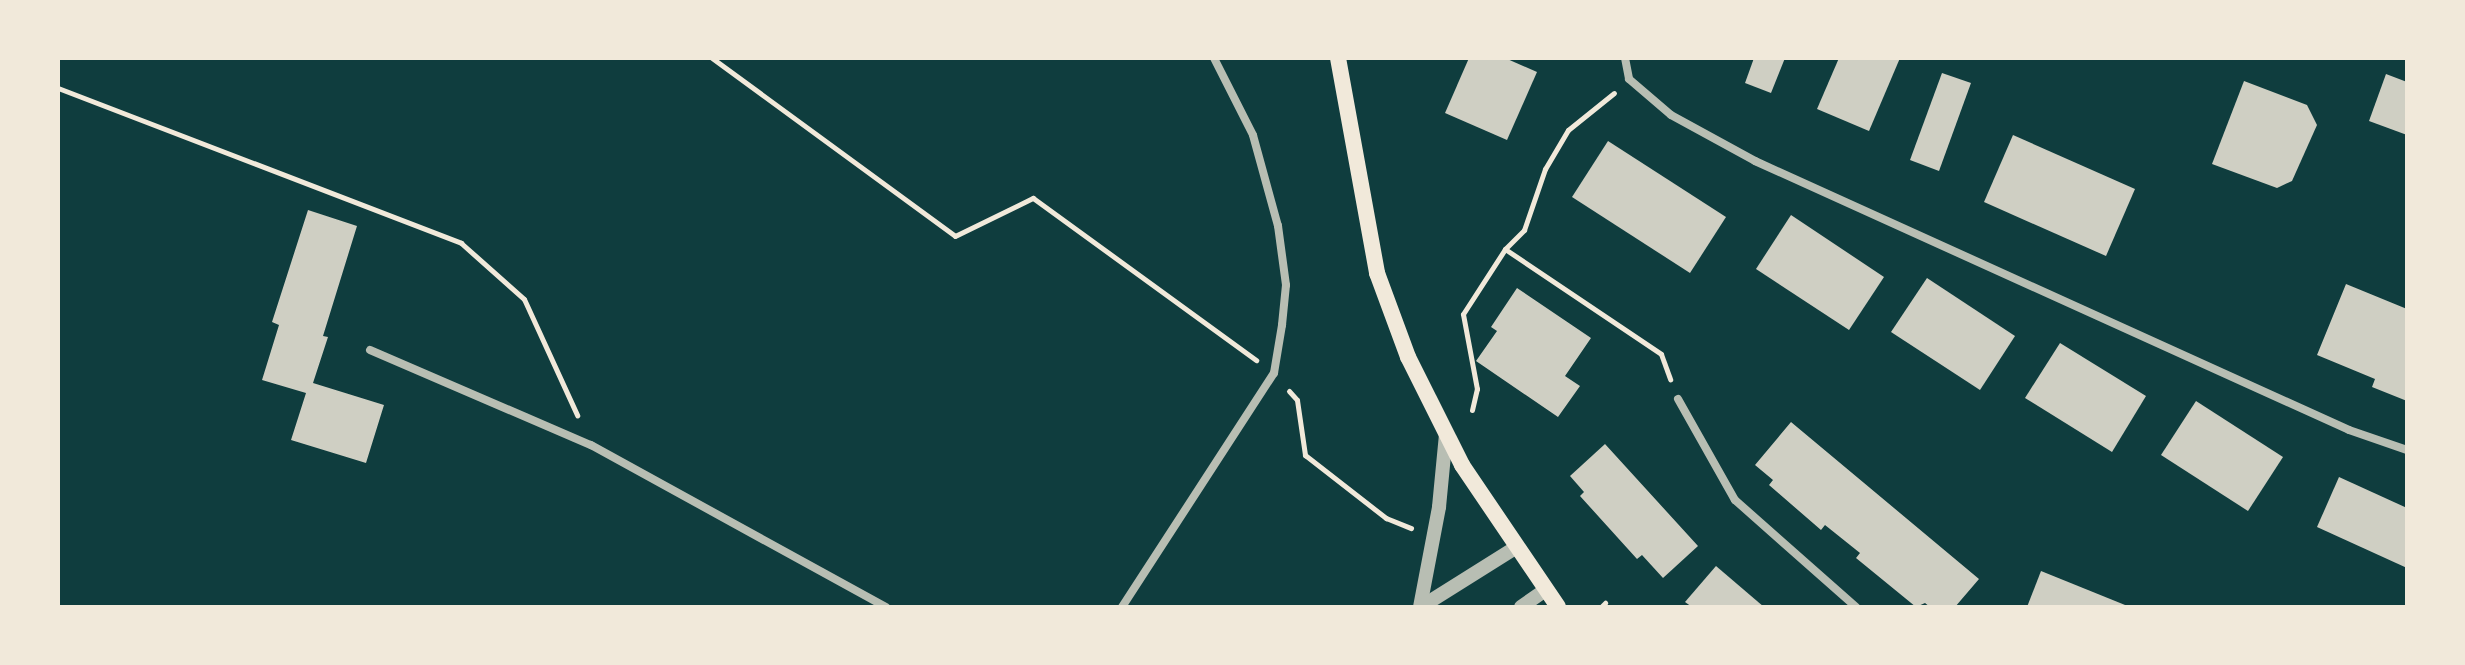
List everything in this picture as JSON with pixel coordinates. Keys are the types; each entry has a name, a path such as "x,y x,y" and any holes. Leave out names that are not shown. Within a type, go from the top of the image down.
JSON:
{"main road":[{"path":"1338,58 1377,273 1408,357 1462,465 1544,591 1558,607"}],"street":[{"path":"1122,607 1150,570 1274,373 1286,285 1278,226 1253,135 1214,58"},
{"path":"1625,58 1629,79 1671,115 1755,161 2349,430 2407,450"},
{"path":"370,350 591,445 886,607"},
{"path":"1678,399 1735,500 1856,607"},
{"path":"1420,607 1439,507 1446,434"},
{"path":"1420,607 1515,548"},
{"path":"1521,607 1544,591"}],"path":[{"path":"712,58 955,236 1033,198 1274,373 1297,400 1305,455 1386,518 1412,528"},
{"path":"1472,410 1477,389 1463,314 1505,249 1524,230 1545,169 1568,130 1629,79"},
{"path":"58,88 461,243 524,299 591,445"},
{"path":"1505,249 1661,354 1678,399"}],"building":[{"path":"1469,58 1505,58 1537,72 1507,140 1445,113"},
{"path":"1754,58 1785,58 1771,93 1745,83"},
{"path":"1839,58 1900,58 1869,131 1817,109"},
{"path":"1942,73 1971,83 1939,171 1910,160"},
{"path":"2386,74 2407,82 2407,135 2369,121"},
{"path":"2244,81 2307,105 2317,125 2292,181 2277,188 2212,164"},
{"path":"2013,135 2135,189 2106,256 1984,202"},
{"path":"1608,141 1726,217 1690,273 1572,197"},
{"path":"308,210 357,226 323,336 328,337 313,383 384,405 366,463 291,440 306,393 262,380 279,325 272,322"},
{"path":"1791,215 1884,277 1849,330 1756,269"},
{"path":"1927,278 2015,336 1980,390 1891,332"},
{"path":"2346,284 2407,309 2407,401 2372,387 2375,379 2317,355"},
{"path":"1517,288 1591,338 1565,376 1580,386 1558,417 1476,361 1497,331 1491,327"},
{"path":"2060,343 2146,396 2112,452 2025,398"},
{"path":"2196,401 2283,457 2248,511 2161,455"},
{"path":"1791,422 1979,579 1955,607 1930,607 1925,603 1916,607 1856,558 1860,553 1825,525 1821,530 1769,485 1773,480 1755,465"},
{"path":"1605,444 1698,546 1663,578 1642,555 1637,559 1580,496 1584,492 1570,476"},
{"path":"2339,477 2407,508 2407,568 2317,527"},
{"path":"1716,566 1764,607 1692,607 1685,602"},
{"path":"2041,571 2130,607 2027,607"}]}
